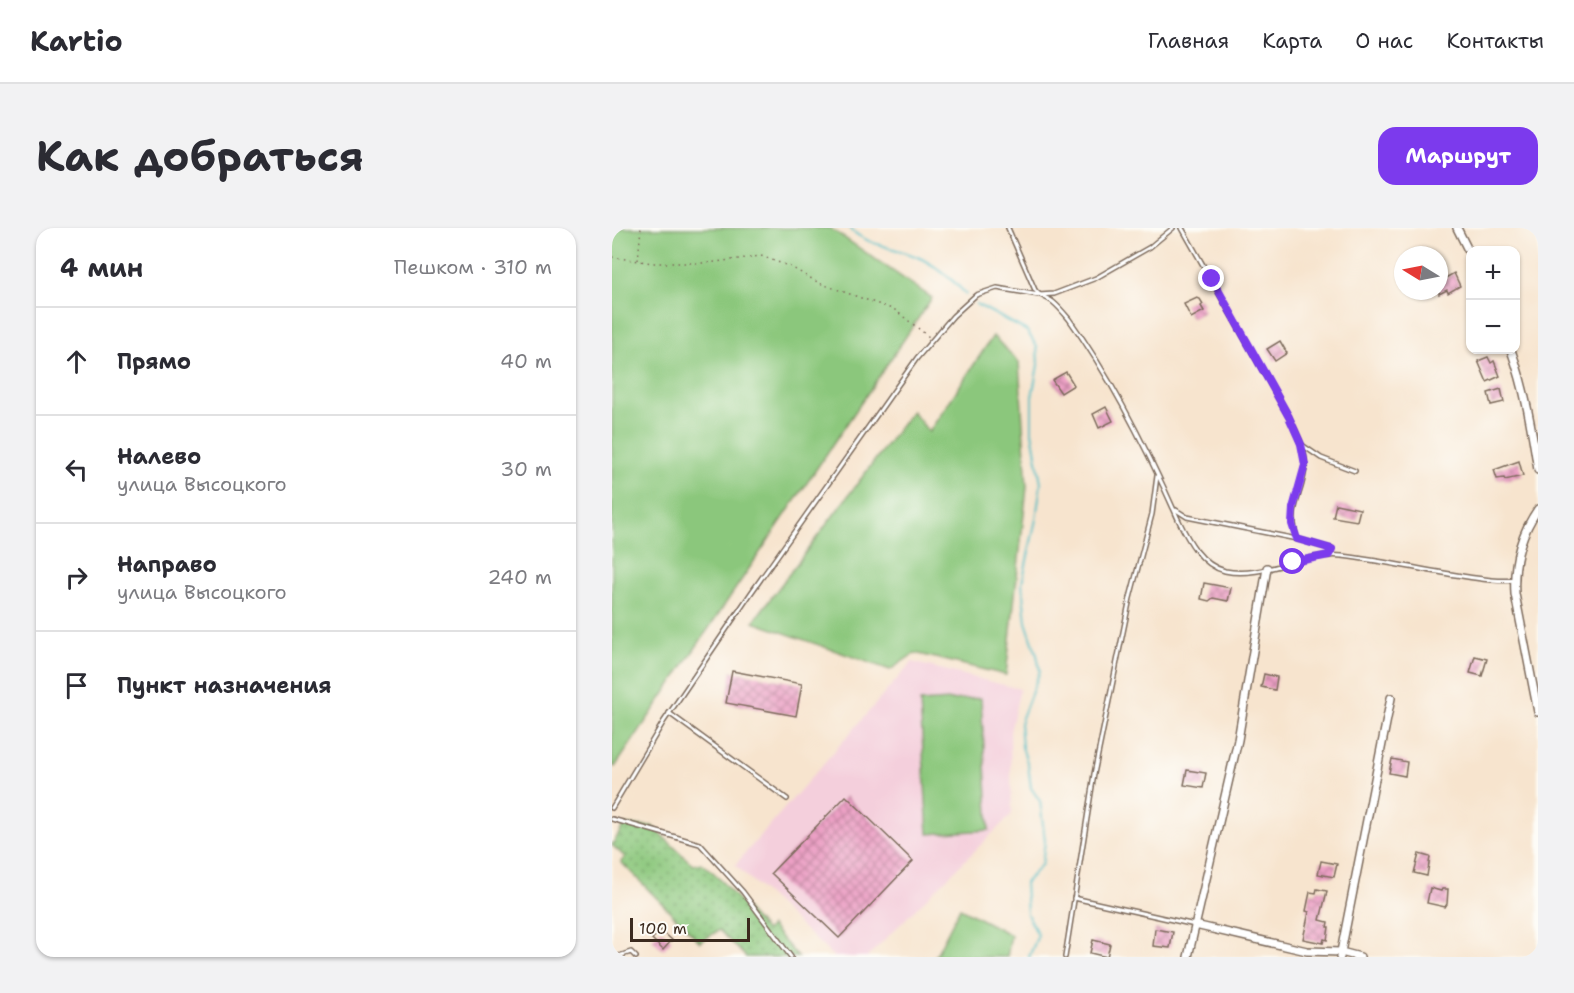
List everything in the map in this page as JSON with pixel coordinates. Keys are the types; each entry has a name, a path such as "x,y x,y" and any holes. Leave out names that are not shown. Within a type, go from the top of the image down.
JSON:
{"street":[{"path":"1457,228 1466,246"},
{"path":"1512,354 1533,435 1538,470"},
{"path":"1538,510 1529,522 1518,550 1514,580 1538,712"},
{"path":"1188,957 1238,740 1267,568"},
{"path":"1340,955 1391,698"},
{"path":"1195,925 1307,951 1360,957"}],"lane":[{"path":"1008,228 1039,296"},
{"path":"1039,296 1054,294 1096,278 1150,246 1173,228"},
{"path":"1182,228 1284,408 1301,444 1305,465 1293,508 1292,524 1297,539"},
{"path":"612,808 669,713 917,358 961,309 976,295 985,291 997,288 1039,296 1052,301 1067,317 1087,346 1120,403 1185,533 1198,554 1216,568 1239,572 1329,555 1457,575 1514,580"},
{"path":"1301,444 1321,458 1355,471"},
{"path":"1065,957 1094,774 1130,598 1152,514 1157,474"},
{"path":"1173,506 1187,517 1297,539 1332,549 1329,555"},
{"path":"669,713 787,799"},
{"path":"612,819 700,844 743,892 791,957"},
{"path":"1074,898 1195,925"},
{"path":"616,957 631,952 636,957"}],"path":[{"path":"638,261 641,228"},
{"path":"612,257 653,263 708,263 761,256 791,267 819,283 895,310 933,340"}],"shaded area":[{"path":"912,662 1020,689 1010,732 1012,814 867,957 834,957 735,865"}],"green space":[{"path":"612,228 830,228 932,298 615,767 612,765"},
{"path":"993,336 1019,362 1027,487 1006,675 915,653 890,670 753,622 912,411 929,432"},
{"path":"981,698 989,830 928,834 920,702"},
{"path":"624,825 652,826 693,865 701,863 714,873 766,931 771,926 798,957 746,957 719,930 700,942 621,862 625,857 612,845"},
{"path":"960,908 1011,935 1007,957 935,957"}],"building":[{"path":"1454,273 1460,286 1448,293 1448,276"},
{"path":"1197,298 1203,304 1201,306 1204,311 1191,318 1184,304"},
{"path":"1280,341 1287,353 1275,361 1267,349"},
{"path":"1488,357 1491,363 1494,361 1500,376 1487,382 1478,361"},
{"path":"1066,372 1074,385 1061,393 1052,380"},
{"path":"1501,389 1504,402 1491,405 1488,393"},
{"path":"1106,407 1113,421 1099,428 1093,414"},
{"path":"1519,461 1523,476 1505,480 1504,478 1497,479 1494,470"},
{"path":"1336,504 1360,509 1357,521 1333,517"},
{"path":"1204,583 1231,588 1228,601 1213,598 1209,601 1201,599"},
{"path":"1475,656 1487,659 1482,676 1470,673"},
{"path":"732,671 802,684 796,716 726,703"},
{"path":"1264,674 1277,677 1275,690 1261,687"},
{"path":"1392,759 1407,762 1405,776 1389,773"},
{"path":"1187,770 1206,773 1203,788 1184,785"},
{"path":"846,796 913,861 839,938 771,873"},
{"path":"1419,854 1430,857 1427,876 1414,873"},
{"path":"1321,861 1337,864 1334,877 1318,874"},
{"path":"1430,888 1441,891 1448,889 1445,907 1427,903"},
{"path":"1317,889 1327,891 1320,920 1328,922 1327,927 1329,927 1327,940 1324,939 1323,943 1303,939 1309,912 1306,911 1310,892 1316,893"},
{"path":"1155,929 1173,932 1170,948 1153,946"},
{"path":"661,930 672,940 663,950 652,939"},
{"path":"1093,940 1110,944 1107,957 1090,953"}],"waterway":[{"path":"849,228 874,243 913,255 928,263 946,275 966,294"},
{"path":"976,304 1027,331 1037,347 1038,365 1032,397 1032,432 1041,483 1036,519 1022,583 1026,622 1040,671 1020,723 1022,747 1028,765 1031,788 1040,801 1045,841 1042,864 1025,883 1027,914 1038,935 1029,957"}],"route":[{"path":"1212,279 1235,324 1289,417 1301,444 1305,465 1293,508 1292,524 1297,539 1332,549 1329,555 1293,562"}]}
